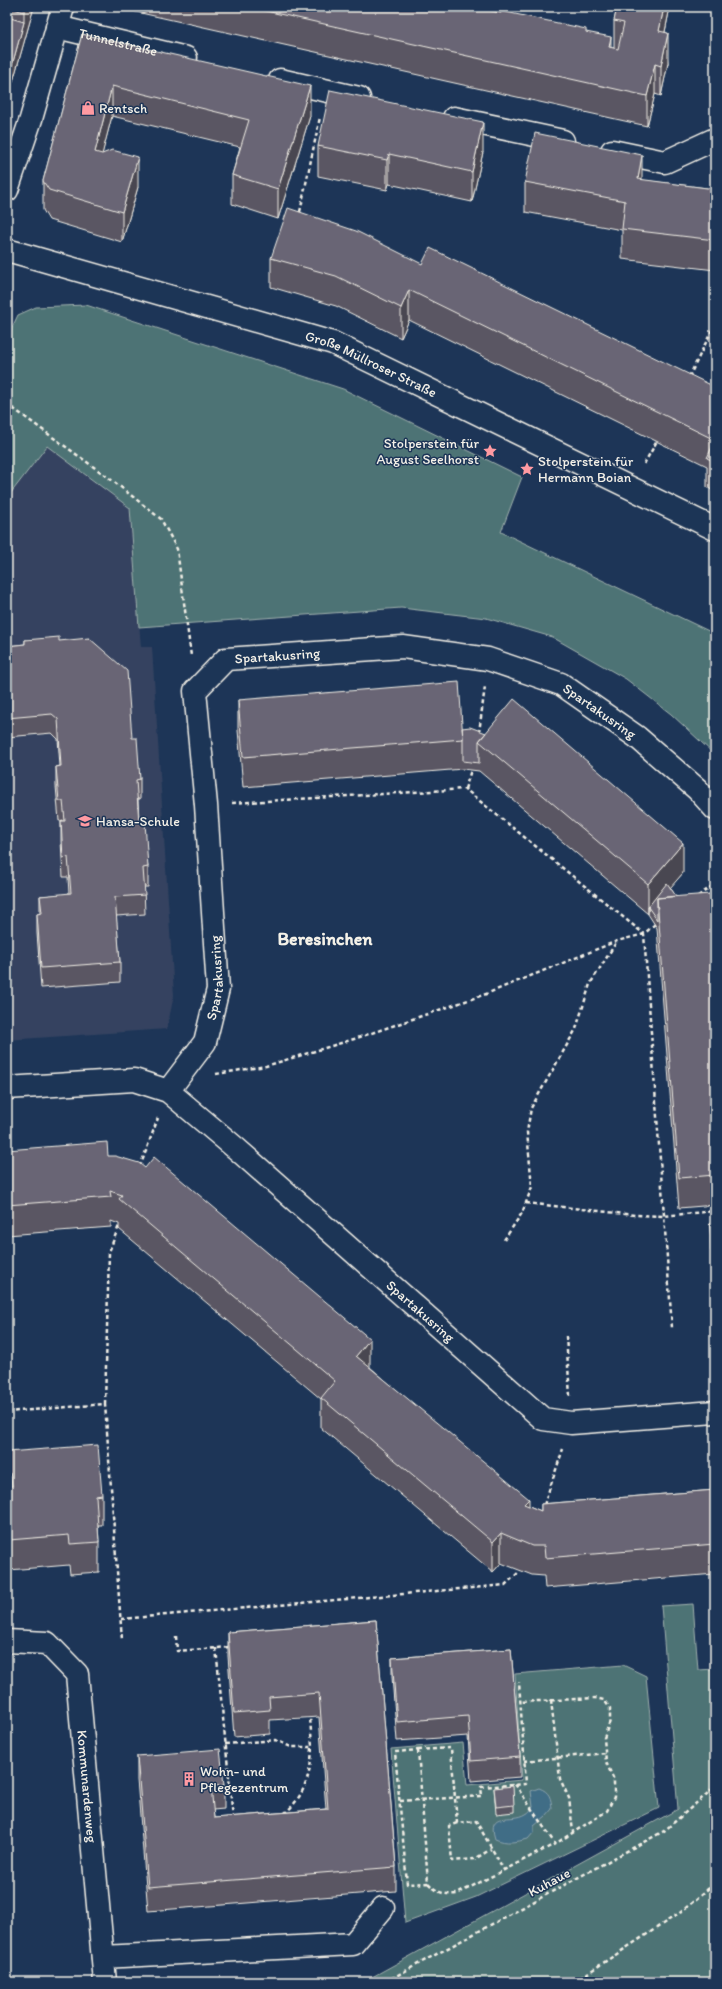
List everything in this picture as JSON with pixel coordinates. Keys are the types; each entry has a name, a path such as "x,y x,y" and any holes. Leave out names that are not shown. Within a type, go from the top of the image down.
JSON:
{"street":[{"name":"Tunnelstraße","path":"60,17 203,62"},
{"path":"7,190 31,119 60,17"},
{"path":"257,75 380,103"},
{"path":"434,114 665,162 715,139"},
{"name":"Große Müllroser Straße","path":"7,250 333,343 715,529"},
{"name":"Spartakusring","path":"172,1086 205,1042 218,989 206,805 195,691 226,658 403,647 488,659 561,684 637,737 697,789 715,810"},
{"name":"Spartakusring","path":"7,1088 134,1080 172,1086 244,1155 543,1419 571,1423 715,1412"},
{"name":"Kommunardenweg","path":"7,1641 47,1643 77,1674 105,1982"},
{"path":"103,1957 353,1944 384,1908"}],"path":[{"path":"300,212 326,91"},
{"path":"687,380 715,324"},
{"path":"7,404 113,481 161,519 177,549 195,691"},
{"path":"478,738 488,659"},
{"path":"465,789 471,770"},
{"path":"206,805 465,789 644,934 672,1328"},
{"path":"697,896 715,884"},
{"path":"138,1172 172,1086 266,1066 354,1039 486,994 618,941 644,934 655,924"},
{"path":"504,1240 522,1213 532,1187 527,1132 531,1108 576,1029 590,984 618,941"},
{"path":"526,1203 635,1215 663,1216 715,1211"},
{"path":"122,1215 109,1252 105,1404 122,1640"},
{"path":"543,1509 571,1423 566,1336"},
{"path":"7,1412 105,1404"},
{"path":"121,1619 505,1585 520,1571"},
{"path":"176,1636 177,1651 231,1646"},
{"path":"216,1648 233,1819"},
{"path":"400,1801 482,1796 481,1787 526,1784 519,1682"},
{"path":"418,1750 428,1883 437,1892 446,1895 458,1894 555,1844 607,1811 614,1797 614,1780 606,1762 604,1738 610,1721 610,1708 604,1700 595,1698 520,1702"},
{"path":"551,1700 560,1779 570,1798 573,1832"},
{"path":"281,1816 292,1807 306,1788 311,1769 312,1747 310,1717"},
{"path":"225,1744 276,1740 291,1747 312,1747"},
{"path":"428,1883 407,1884 395,1752 451,1748 457,1823"},
{"path":"524,1760 606,1753"},
{"path":"220,1765 228,1765"},
{"path":"515,1784 555,1844"},
{"name":"Kuhaue","path":"385,1982 664,1831 715,1788"},
{"path":"491,1849 475,1859 452,1861 449,1826 457,1823 476,1821 504,1870"},
{"path":"574,1982 681,1912 715,1883"}],"shaded area":[{"name":"Hansa-Schule","path":"47,446 130,508 141,647 152,647 174,995 167,1029 7,1040 7,498"},
{"path":"539,1788 546,1791 548,1794 552,1809 534,1826 534,1832 528,1839 504,1842 495,1839 493,1830 494,1824 497,1820 528,1813 533,1807 531,1791"}],"green space":[{"path":"86,305 343,389 522,477 501,532 715,634 715,755 671,714 626,679 552,637 486,618 401,608 139,627 130,508 47,446 7,498 7,338 18,315 36,307"},
{"path":"693,1604 698,1670 715,1669 715,1982 363,1982 678,1809 661,1606"},
{"path":"623,1665 646,1676 659,1808 476,1897 405,1923 391,1749 463,1743 467,1785 522,1780 515,1674"}],"building":[{"path":"7,7 26,7 24,12"},
{"path":"248,7 473,7 501,13 501,11 586,29 586,32 611,37 609,47 618,49 624,23 614,21 617,7 664,7 659,31 668,33 661,66 655,64 647,96"},
{"path":"7,17 24,22 8,80 7,79"},
{"path":"82,34 310,86 278,189 232,175 249,120 112,86 95,152 102,154 112,150 138,157 122,212 49,190 43,181"},
{"path":"330,90 483,122 472,172 389,154 387,160 318,146"},
{"path":"535,133 642,155 638,179 715,189 715,240 622,229 625,201 525,182"},
{"path":"288,208 356,231 422,264 430,248 715,387 715,440 409,290 401,308 336,276 271,258"},
{"path":"715,440 715,462 707,458"},
{"path":"59,637 59,641 89,638 127,671 132,738 137,738 140,779 136,780 139,822 145,822 148,867 143,868 145,895 115,897 120,962 41,968 37,914 42,913 40,896 71,893 68,857 63,858 61,821 65,821 63,801 59,801 56,767 61,766 58,719 52,714 7,718 7,646 25,644 25,640"},
{"path":"459,682 463,739 243,757 238,700"},
{"path":"514,699 683,843 648,884 479,741"},
{"path":"470,727 486,733 479,741 479,763 463,761 462,728"},
{"path":"667,883 676,896 657,898 657,920 648,907"},
{"path":"710,894 715,962 715,1175 679,1178 657,898"},
{"path":"107,1142 108,1156 115,1156 139,1163 145,1168 154,1157 370,1339 356,1356 529,1499 524,1504 541,1511 541,1504 715,1490 715,1544 545,1558 544,1546 532,1546 501,1533 493,1542 321,1398 335,1381 119,1199 122,1195 110,1191 111,1197 7,1205 7,1150"},
{"path":"715,1222 715,1244 711,1244 710,1223"},
{"path":"98,1445 102,1495 96,1496 99,1542 70,1544 69,1535 9,1540 7,1486 12,1486 10,1473 7,1473 7,1452"},
{"name":"Wohn- und Pflegezentrum","path":"376,1620 396,1867 148,1887 137,1756 220,1749 224,1785 211,1786 214,1818 328,1809 319,1693 269,1697 270,1710 234,1713 228,1632"},
{"path":"511,1649 520,1757 471,1761 468,1716 397,1722 392,1658"},
{"path":"513,1786 514,1805 496,1807 494,1788"}],"place":[{"name":"Rentsch","path":"88,108"},
{"name":"Stolperstein für August Seelhorst","path":"490,451"},
{"name":"Stolperstein für Hermann Boian","path":"527,469"},
{"name":"Hansa-Schule","path":"85,821"},
{"name":"Wohn- und Pflegezentrum","path":"189,1779"}],"district":[{"name":"Beresinchen","path":"325,939"}]}
